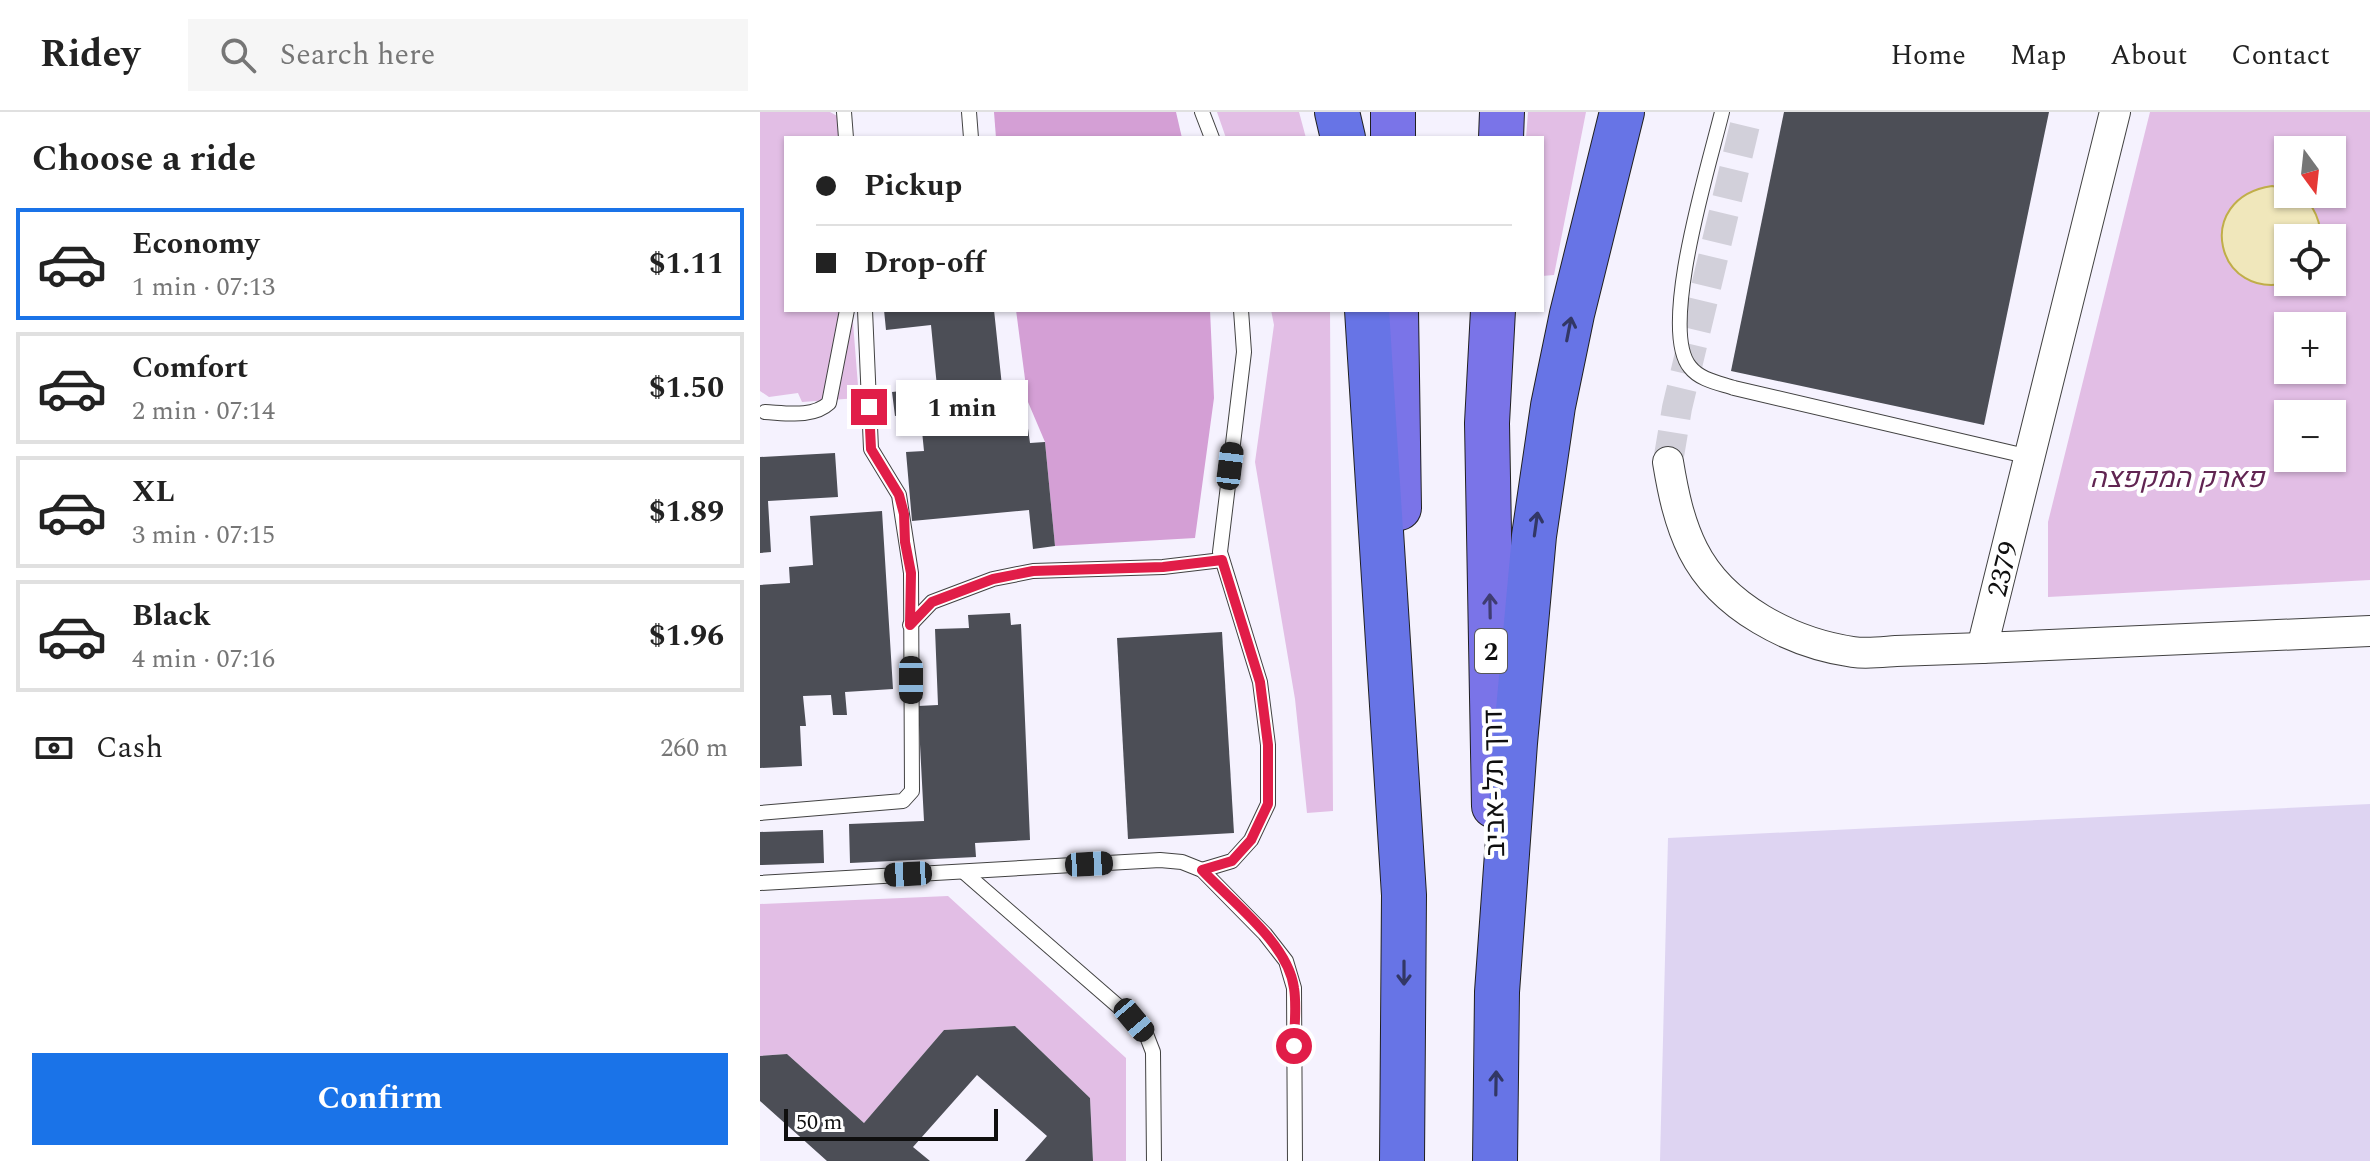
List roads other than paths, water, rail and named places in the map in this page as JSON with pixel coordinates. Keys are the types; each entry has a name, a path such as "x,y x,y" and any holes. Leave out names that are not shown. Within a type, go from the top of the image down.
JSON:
{"highway":[{"path":"1337,112 1343,136"},
{"path":"1393,112 1393,136"},
{"path":"1483,112 1483,136"},
{"path":"1501,136 1502,112"},
{"path":"1497,992 1534,536 1556,390 1622,112"},
{"path":"1367,312 1404,895"},
{"path":"1396,312 1404,895 1402,1161"},
{"path":"1485,312 1487,423"},
{"name":"דרך תל-אביב","path":"1493,312 1487,423 1497,992 1495,1161"}],"street":[{"name":"2379","path":"1982,648 2115,112"},
{"path":"1668,462 1675,503 1693,551 1714,580 1741,605 1771,625 1810,643 1857,653 2370,631"}],"lane":[{"path":"844,112 846,136"},
{"path":"969,112 971,136"},
{"path":"1202,112 1211,136"},
{"path":"1722,112 1679,307 1680,343 1691,368 1711,381 1734,388 2030,457"},
{"path":"765,412 808,413 821,410 829,403 847,312"},
{"path":"760,813 903,801 912,791 911,573 899,495 871,449 865,312"},
{"path":"1202,870 1232,861 1251,840 1268,804 1268,745 1260,682 1220,552 1244,352 1241,312"},
{"path":"910,625 932,602 993,579 1033,571 1163,567 1222,560"},
{"path":"760,883 1160,860 1182,862 1202,870 1265,934 1286,961 1294,988 1295,1161"},
{"path":"965,873 1134,1020 1146,1034 1153,1052 1154,1161"}],"tunnel":[{"path":"1668,462 1677,408 1748,112"}],"park label":[{"name":"פארק המקפצה","path":"2177,477"}]}
